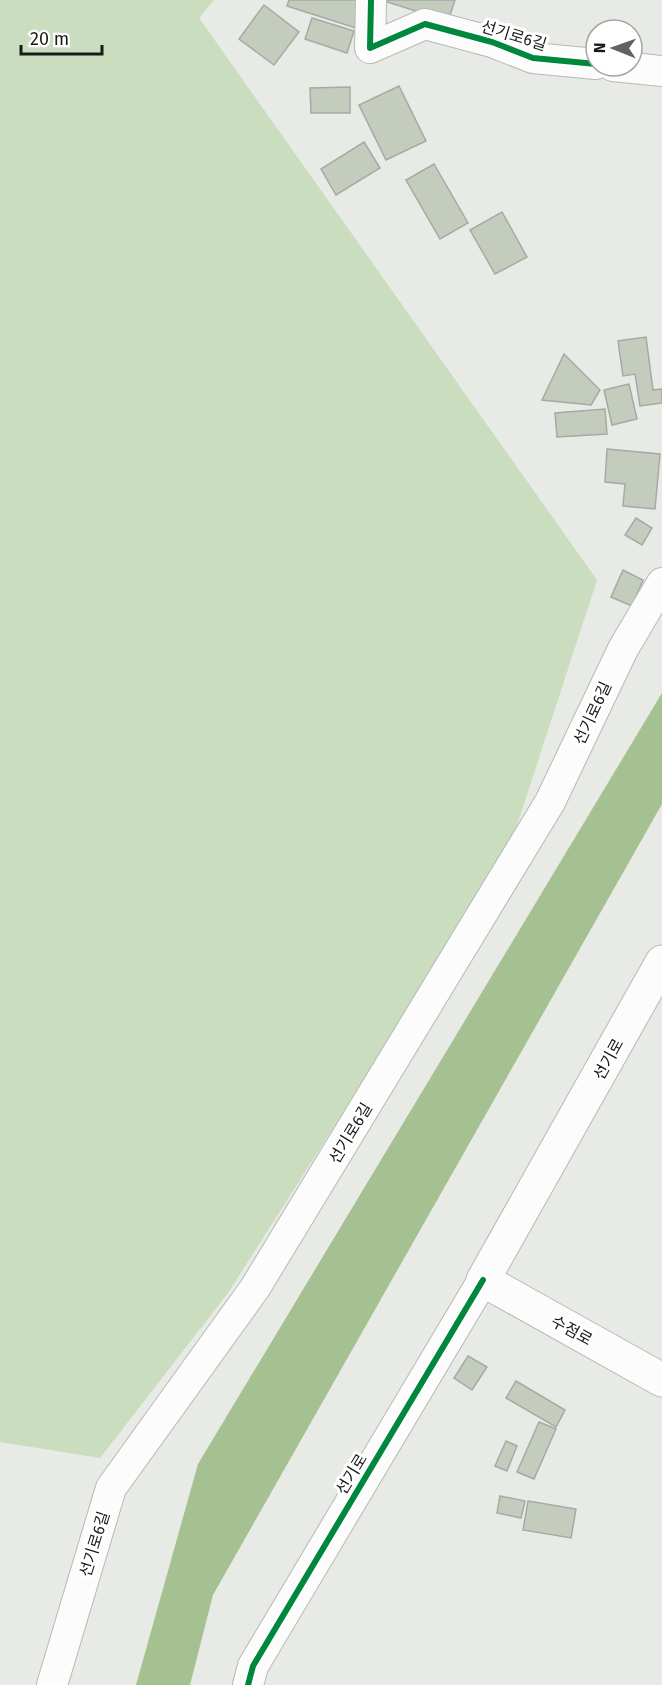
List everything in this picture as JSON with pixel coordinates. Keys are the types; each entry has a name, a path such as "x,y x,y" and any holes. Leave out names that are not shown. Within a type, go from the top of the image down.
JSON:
{"main road":[{"name":"선기로","path":"483,1280 662,962"},
{"name":"수점로","path":"483,1280 662,1380"}],"street":[{"name":"선기로6길","path":"371,0 370,48 425,24 492,42 533,58 584,63"},
{"path":"644,69 662,71"},
{"name":"선기로6길","path":"52,1685 111,1488 255,1288 550,802 623,649 662,583"},
{"name":"선기로","path":"248,1685 253,1666 483,1280"}],"shaded area":[{"path":"0,0 214,0 199,18 597,580 508,853 228,1293 100,1458 0,1442"},
{"path":"662,693 662,804 213,1595 190,1685 136,1685 198,1464"}],"building":[{"path":"289,0 365,0 356,28 287,6"},
{"path":"381,0 455,0 448,21"},
{"path":"264,5 299,32 274,65 239,39"},
{"path":"312,18 354,31 347,53 305,39"},
{"path":"399,86 426,141 386,160 359,105"},
{"path":"350,87 350,113 311,113 310,88"},
{"path":"364,142 380,168 336,195 321,169"},
{"path":"434,164 468,223 440,239 406,180"},
{"path":"502,212 527,257 495,274 470,230"},
{"path":"646,337 653,390 662,389 662,403 640,406 635,374 623,376 618,341"},
{"path":"564,354 600,390 591,405 542,400"},
{"path":"629,384 637,419 612,425 604,390"},
{"path":"605,409 607,434 557,437 555,413"},
{"path":"607,449 660,454 655,509 623,506 625,484 605,482"},
{"path":"636,518 652,528 642,545 625,535"},
{"path":"623,570 643,580 632,606 611,597"},
{"path":"468,1356 487,1367 472,1390 454,1378"},
{"path":"516,1381 565,1410 556,1427 506,1398"},
{"path":"539,1422 556,1429 534,1479 517,1472"},
{"path":"506,1441 517,1446 507,1471 495,1466"},
{"path":"500,1496 525,1501 521,1518 497,1513"},
{"path":"528,1501 576,1509 571,1538 523,1530"}],"cycle path":[{"path":"371,0 370,48 425,24 492,42 533,58 584,63"},
{"path":"248,1685 253,1666 483,1280"}]}
